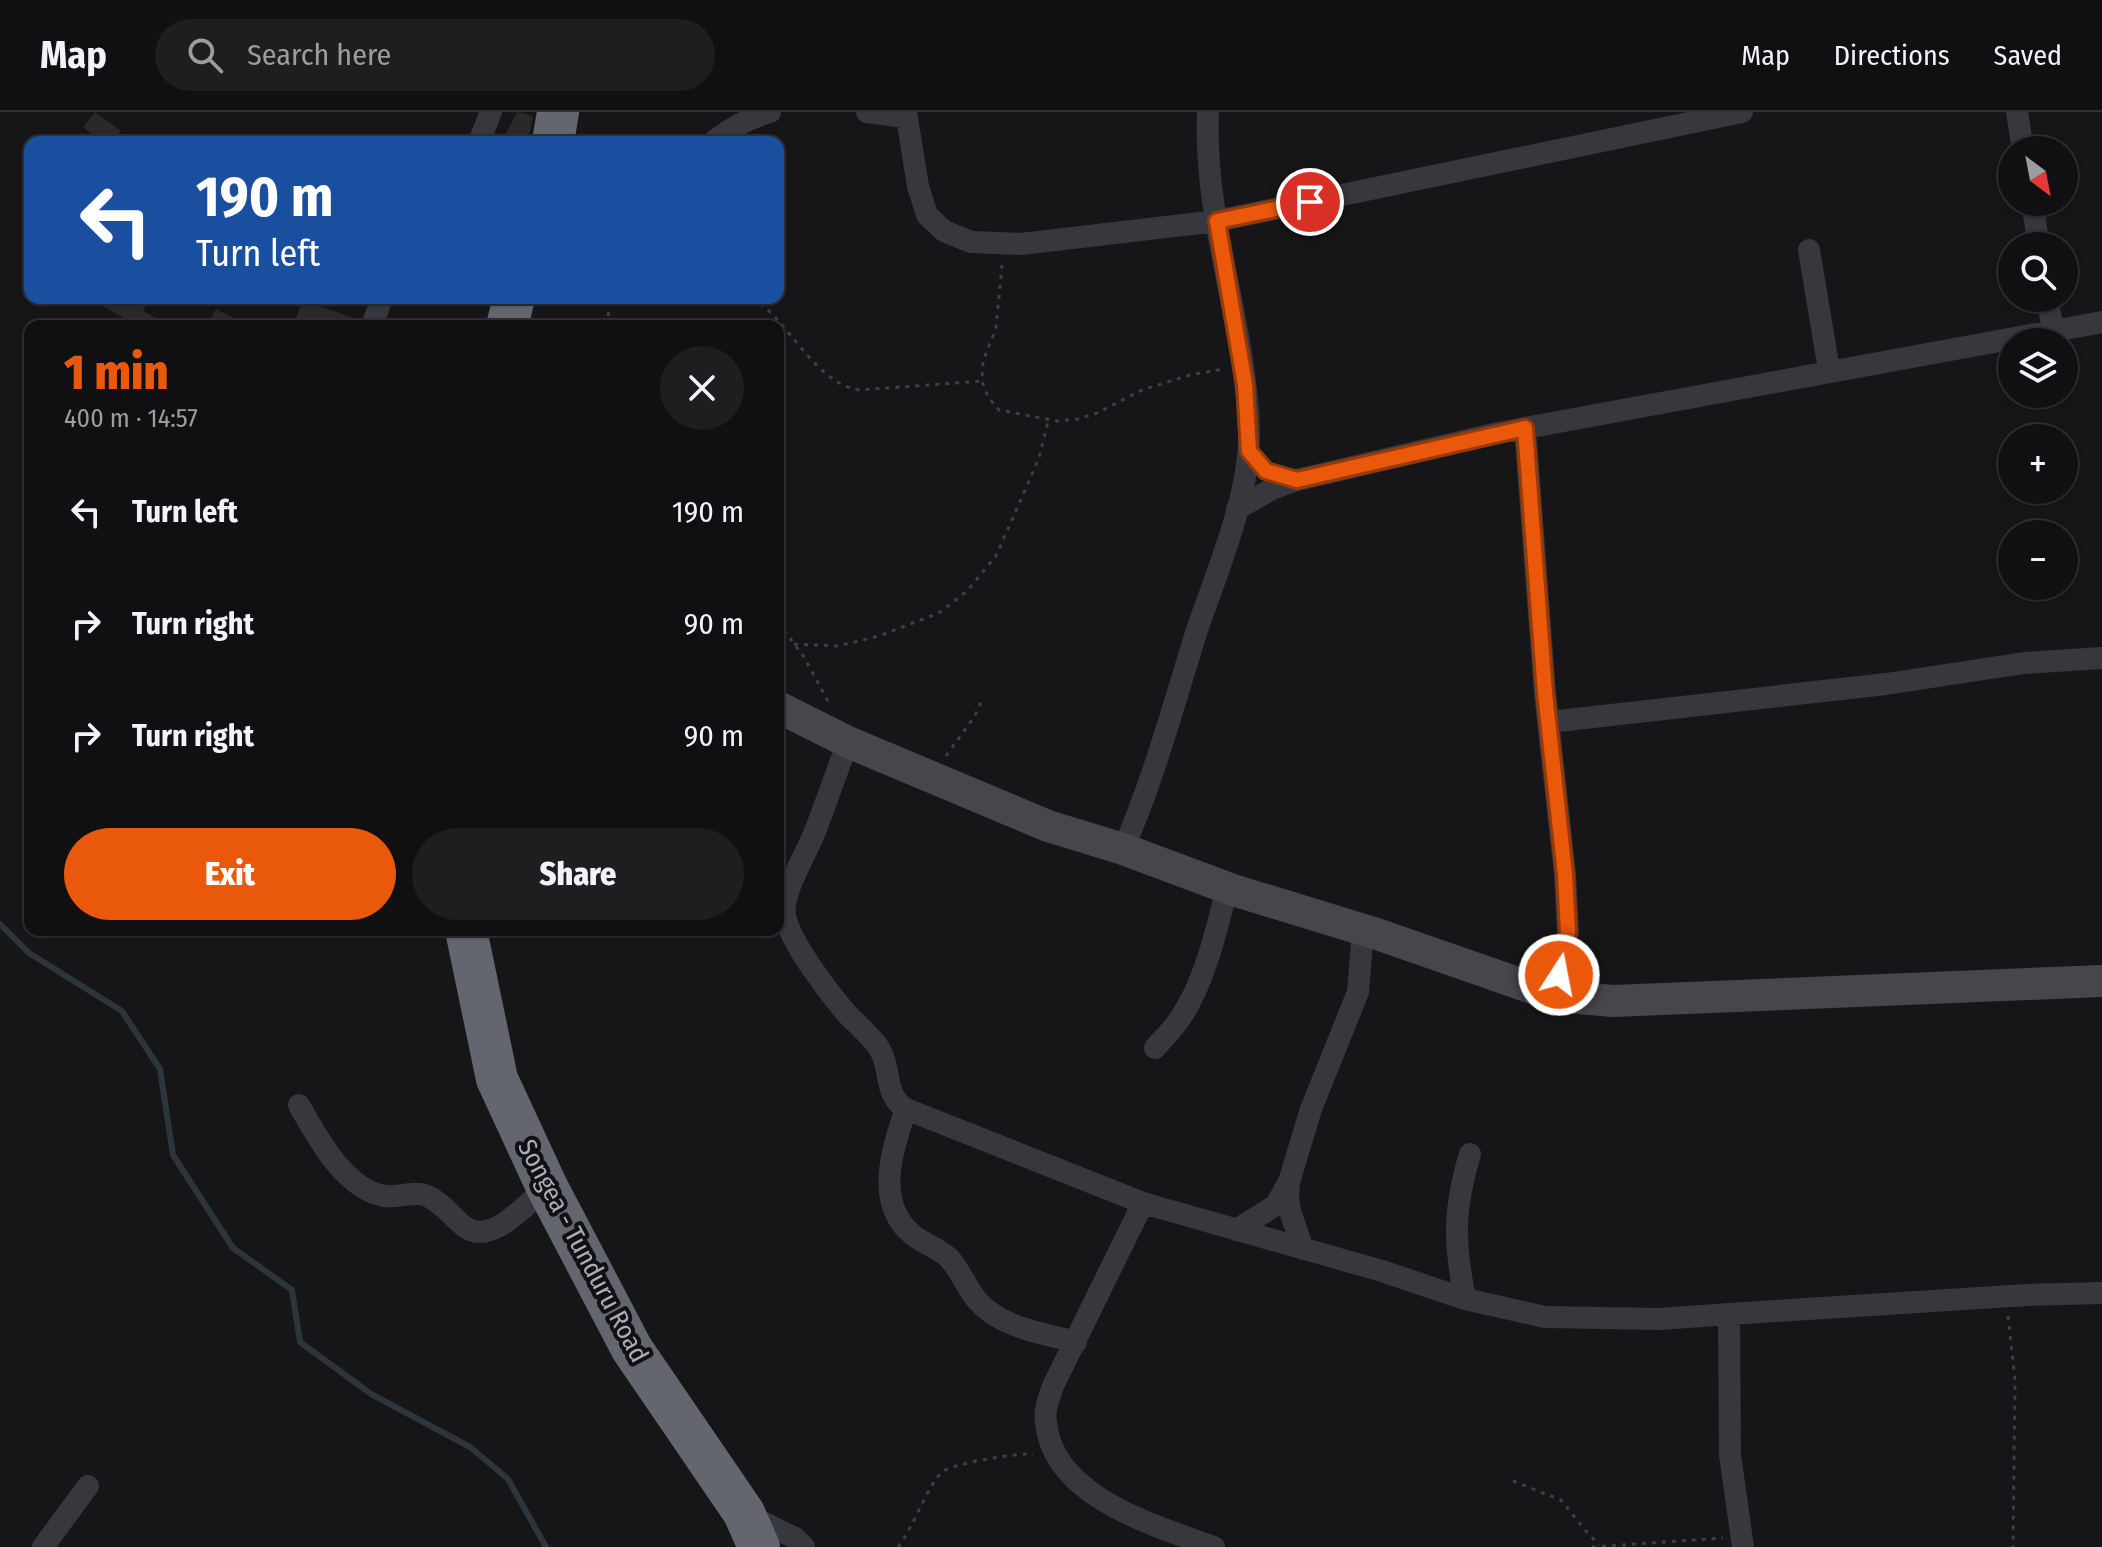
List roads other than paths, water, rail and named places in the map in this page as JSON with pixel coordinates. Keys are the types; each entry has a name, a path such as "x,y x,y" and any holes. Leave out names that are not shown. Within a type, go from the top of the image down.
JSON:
{"highway":[{"path":"554,136 558,112"},
{"name":"Songea - Tunduru Road","path":"467,936 497,1079 547,1187 632,1349 751,1530"}],"street":[{"path":"481,136 491,112"},
{"path":"721,136 753,117 770,112"},
{"path":"867,112 906,115 918,186 927,215 944,231 971,242 1021,244 1217,221 1648,122 1742,112"},
{"path":"1123,849 1149,786 1248,470 1248,404 1217,221 1207,142 1208,112"},
{"path":"2017,112 2021,136"},
{"path":"1809,250 1829,370"},
{"path":"2060,328 2102,322"},
{"path":"1237,509 1272,489 1297,480 1525,428 1998,339"},
{"path":"1525,428 1565,874 1568,932 1555,996"},
{"path":"1249,451 1266,471 1297,480"},
{"path":"1549,722 1886,684 2024,663 2102,658"},
{"path":"784,710 844,741 1048,826 1555,996 1613,1001 2102,981"},
{"path":"844,741 815,831 786,897 785,914 793,936 820,977 846,1013 877,1046 889,1070 891,1096 906,1109 1143,1203 1416,1281 1465,1299 1545,1317 1660,1319 2007,1296 2102,1293"},
{"path":"1155,1048 1178,1022 1203,969 1227,887"},
{"path":"1236,1230 1276,1205 1289,1182 1311,1109 1358,992 1363,930"},
{"path":"299,1105 327,1151 352,1179 380,1195 428,1196 467,1229 479,1233 497,1228 547,1187"},
{"path":"906,1109 894,1144 888,1187 903,1226 952,1261 977,1300 989,1311 1009,1323 1076,1342"},
{"path":"1465,1299 1456,1253 1456,1220 1470,1154"},
{"path":"1289,1182 1290,1211 1303,1249"},
{"path":"1143,1203 1053,1386 1046,1407 1045,1423 1062,1467 1094,1495 1127,1513 1214,1547"},
{"path":"1729,1314 1730,1455 1741,1541"},
{"path":"43,1547 88,1486"},
{"path":"751,1530 795,1538 804,1547"}],"waterway":[{"path":"0,924 29,953 122,1011 160,1069 173,1155 233,1248 292,1290 300,1342 371,1394 470,1447 508,1479 546,1547"}]}
